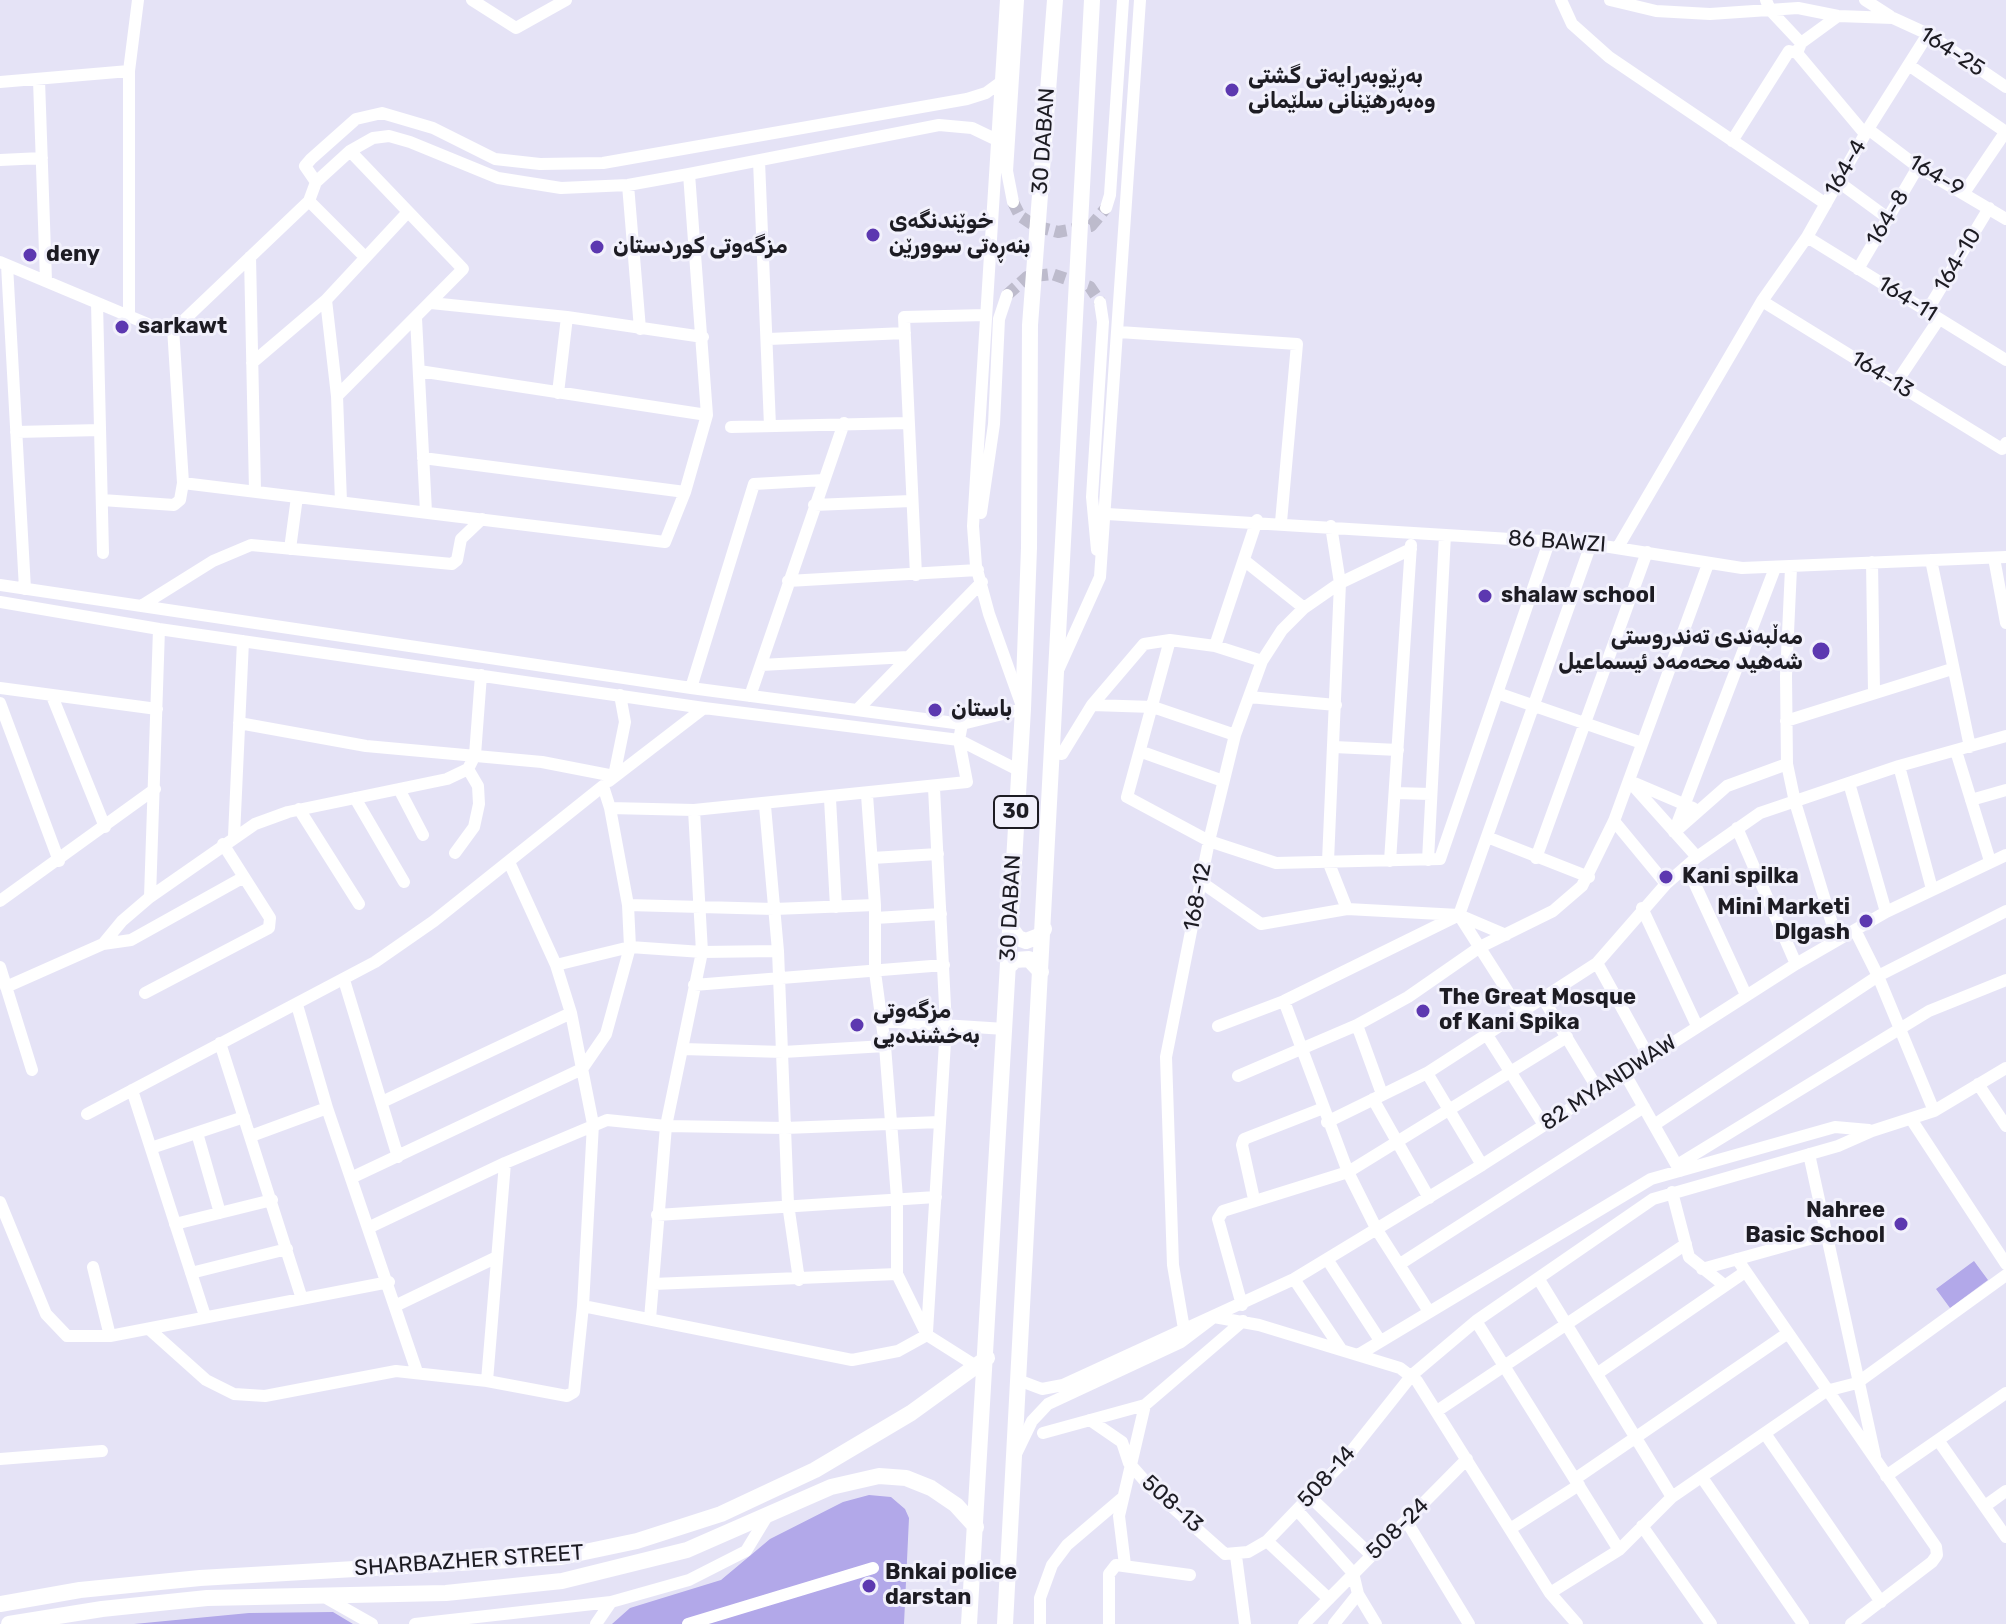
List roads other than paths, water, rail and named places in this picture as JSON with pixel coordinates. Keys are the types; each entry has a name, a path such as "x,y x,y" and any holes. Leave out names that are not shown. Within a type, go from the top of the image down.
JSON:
{"main road":[{"name":"30 DABAN","path":"969,1624 982,1362 1023,709 1029,548 1030,325 1055,0"},
{"name":"30 DABAN","path":"1005,1624 1092,0"},
{"path":"1010,927 1014,935 1026,941 1035,939 1044,929"},
{"path":"1008,967 1015,960 1029,959 1041,972"},
{"name":"SHARBAZHER STREET","path":"0,1604 118,1586 561,1557 637,1541 721,1514 815,1470 911,1413 982,1362"},
{"name":"SHARBAZHER STREET","path":"9,1624 207,1598 328,1599 473,1592 562,1581 664,1557 766,1518 849,1481 893,1476 919,1482 944,1495 976,1527"},
{"path":"118,1586 121,1607"}],"street":[{"path":"129,316 129,71 138,0"},
{"path":"472,0 516,28 566,0"},
{"path":"0,585 691,688 962,724 1023,709 980,576 973,526 1006,0"},
{"path":"1013,202 1007,171 1018,0"},
{"path":"1106,208 1110,195 1123,0"},
{"path":"1058,671 1100,577 1107,514 1140,0"},
{"path":"1561,0 1572,24 1602,52 1826,204"},
{"name":"164-25","path":"1610,0 1656,11 1710,14 1768,5 1838,16 1893,18 1928,34 2006,87"},
{"path":"1865,0 1893,18"},
{"name":"164-9","path":"1768,5 1867,132 1918,167 2006,219"},
{"path":"1732,141 1789,51 1799,48 1838,16"},
{"name":"164-4","path":"1618,547 1762,301 1807,237 1928,34"},
{"path":"1910,66 2006,132 1964,193"},
{"path":"0,82 129,71"},
{"path":"39,80 46,281"},
{"path":"316,182 305,166 311,159 356,119 382,113 433,128 495,159 540,164 603,163 967,99 986,93 1001,82"},
{"path":"834,123 837,146"},
{"path":"25,589 3,264 162,330 173,328 309,201 316,182 350,151 373,138 389,136 476,171 561,188 628,185 939,125 972,128 997,140"},
{"path":"337,396 463,269 350,151"},
{"path":"476,171 481,153"},
{"path":"0,160 42,158"},
{"path":"759,161 769,339 770,426"},
{"name":"164-8","path":"1858,269 1918,167"},
{"path":"183,483 665,542 685,492 707,415 689,174"},
{"path":"1840,183 1889,219"},
{"path":"628,185 640,329"},
{"path":"309,201 365,257"},
{"name":"164-10","path":"1927,311 1989,208"},
{"path":"252,363 326,300 407,213"},
{"name":"164-11","path":"1807,237 1939,319 2003,353"},
{"path":"250,257 255,491"},
{"path":"975,551 994,424 999,319 1007,295"},
{"path":"326,300 337,396 341,502"},
{"name":"164-13","path":"1762,301 2004,446"},
{"path":"1100,302 1103,322 1092,497 1100,577"},
{"path":"97,303 103,553"},
{"path":"431,303 567,317 703,337"},
{"path":"916,575 904,317 986,315"},
{"path":"558,393 567,317"},
{"path":"416,318 426,512"},
{"path":"1896,383 1939,319"},
{"path":"102,500 174,505 180,500 183,483 173,328"},
{"path":"1119,332 1297,344 1281,522"},
{"path":"769,339 905,333"},
{"path":"419,371 707,415"},
{"path":"0,402 14,401"},
{"path":"750,696 844,423"},
{"path":"731,427 907,423"},
{"path":"16,432 100,430"},
{"path":"423,458 685,492"},
{"path":"691,688 754,484 824,480"},
{"path":"290,549 297,497"},
{"path":"814,505 911,501"},
{"name":"86 BAWZI","path":"1107,514 1257,520 1591,544 1708,564 1775,568 2000,558"},
{"path":"141,606 236,549 259,545 452,564 457,560 461,539 482,519"},
{"path":"1215,646 1257,520"},
{"path":"1331,526 1340,583 1328,861 1347,909"},
{"path":"1390,861 1412,533"},
{"path":"1428,860 1445,535"},
{"path":"1170,640 1142,752 1127,797 1209,841 1276,863 1440,859 1549,542"},
{"path":"1218,1026 1284,1001 1459,915 1591,544"},
{"name":"168-12","path":"1184,1329 1173,1265 1166,1057 1209,841 1235,735 1262,661 1282,630 1304,608 1340,583 1411,549"},
{"path":"1536,858 1647,552"},
{"path":"2000,558 2006,623"},
{"path":"1931,560 1970,747"},
{"path":"1245,561 1304,608"},
{"path":"1872,562 1874,692"},
{"path":"1238,1076 1357,1025 1408,997 1480,947 1553,911 1589,877 1614,821 1708,564"},
{"path":"1674,832 1692,807 1775,568"},
{"path":"1791,568 1787,764 1795,802 1837,940"},
{"path":"788,581 916,575 980,576"},
{"path":"857,710 980,576"},
{"path":"0,602 159,629 704,708 959,740 1018,770"},
{"path":"150,897 159,629"},
{"path":"346,655 347,637"},
{"path":"1053,753 1062,754 1092,705 1144,644 1170,640 1215,646 1262,661"},
{"path":"145,993 268,930 270,918 244,877 229,840 243,641"},
{"path":"761,665 908,657"},
{"path":"1786,721 1952,669"},
{"path":"103,944 117,926 150,897 229,840 265,819 299,809 447,779 468,769 475,755 481,675"},
{"path":"0,688 157,709"},
{"path":"1497,693 1642,743"},
{"path":"614,776 625,722 620,695"},
{"path":"52,696 105,827"},
{"path":"1249,697 1336,705"},
{"path":"0,703 59,861"},
{"path":"1092,705 1153,707 1235,735"},
{"path":"87,1114 344,980 434,921 704,708"},
{"path":"239,723 366,746 542,762 614,776"},
{"path":"610,808 694,810 765,806 967,782 959,740 962,724"},
{"path":"1327,1122 1427,1073 1597,963 1666,884 1697,857 1760,813 1899,766 2006,736"},
{"path":"1334,747 1398,750"},
{"path":"1956,751 1990,861"},
{"path":"1142,752 1223,781"},
{"path":"1692,807 1727,786 1787,764"},
{"path":"1899,766 1932,889"},
{"path":"455,853 474,827 479,804 478,786 468,769"},
{"path":"1629,781 1692,807"},
{"path":"1629,781 1697,857"},
{"path":"1849,783 1886,912"},
{"path":"353,1177 582,1069 606,1034 630,947 628,905 603,786"},
{"path":"927,1335 946,1026 934,788"},
{"path":"0,901 155,789"},
{"path":"399,789 423,835"},
{"path":"1971,800 2006,790"},
{"path":"1395,793 1431,794"},
{"path":"867,795 875,912 875,972 885,1046 897,1198 897,1274 927,1335 982,1362"},
{"path":"355,798 404,882"},
{"path":"830,799 836,907"},
{"path":"765,806 778,951 788,1204 799,1280"},
{"path":"299,809 359,904"},
{"path":"650,1319 666,1126 702,952 694,810"},
{"path":"1614,821 1666,884"},
{"path":"1737,828 1796,964"},
{"path":"1487,837 1589,877"},
{"path":"872,858 938,854"},
{"name":"82 MYANDWAW","path":"1214,1317 1294,1279 1377,1230 1837,940 1886,912 2006,855"},
{"path":"149,1329 206,1380 234,1394 265,1396 396,1371 487,1381 567,1396 574,1392 583,1306 593,1124 571,1013 556,965 509,862"},
{"path":"1687,867 1746,995"},
{"path":"6,987 103,944 125,942 244,877"},
{"path":"1201,882 1261,924 1347,909 1459,915 1506,935"},
{"path":"628,905 774,909 836,907 941,914"},
{"path":"1642,908 1697,1026"},
{"path":"1654,1125 1878,976 2006,911"},
{"path":"1459,915 1522,1014"},
{"path":"117,926 125,942"},
{"path":"1855,930 1901,1028 1934,1111"},
{"path":"556,965 630,947 702,952 778,951"},
{"path":"1597,963 1649,1057"},
{"path":"694,985 944,965"},
{"path":"0,967 32,1070"},
{"path":"344,980 398,1157"},
{"path":"1358,1355 1379,1339 1637,1186 1678,1168 1929,1011 2006,980"},
{"path":"1544,1000 1599,1091"},
{"path":"1284,1001 1321,1109 1348,1172 1377,1230 1428,1310"},
{"path":"297,1005 327,1108 397,1305 417,1372"},
{"path":"382,1102 571,1013"},
{"path":"880,1021 1005,1029"},
{"path":"1357,1025 1378,1097 1397,1142 1429,1198"},
{"path":"1487,1035 1544,1125"},
{"path":"1242,1305 1218,1219 1223,1211 1348,1172 1567,1037"},
{"path":"220,1043 302,1299"},
{"path":"683,1049 783,1052 885,1046"},
{"name":"508-14","path":"1231,1555 1267,1541 1342,1463 1412,1375 1476,1321 1647,1203 1672,1192 1809,1154 1934,1111 2006,1068"},
{"path":"1427,1073 1482,1165"},
{"path":"1625,1074 1678,1168"},
{"path":"1978,1084 2006,1126"},
{"path":"132,1090 205,1316"},
{"path":"1400,1264 1644,1107"},
{"path":"251,1136 327,1108"},
{"path":"1254,1199 1242,1145 1244,1139 1321,1109"},
{"path":"151,1148 244,1117"},
{"path":"1911,1119 2006,1264"},
{"path":"370,1227 505,1163 607,1120 666,1126 785,1128 940,1122"},
{"path":"1678,1168 1835,1127 1872,1131"},
{"path":"197,1133 220,1213"},
{"path":"1809,1154 1824,1235 1876,1462"},
{"path":"487,1381 505,1163"},
{"path":"1637,1186 1647,1203"},
{"path":"1672,1192 1689,1257 1724,1285"},
{"path":"657,1215 788,1204 936,1197"},
{"path":"175,1224 272,1200"},
{"path":"0,1202 46,1314 67,1336 110,1336 389,1282"},
{"path":"1702,1269 1824,1235"},
{"path":"1437,1411 1686,1244"},
{"path":"191,1273 287,1249"},
{"path":"397,1305 497,1257"},
{"path":"1327,1259 1379,1339"},
{"path":"1737,1259 1936,1547 1937,1555 1851,1624"},
{"path":"93,1267 110,1336"},
{"path":"1598,1373 1745,1272"},
{"path":"653,1284 897,1274"},
{"path":"1550,1593 1619,1550 1672,1497 1703,1479 1826,1391 1857,1383 2006,1275"},
{"path":"1538,1278 1672,1497"},
{"path":"1294,1279 1341,1350"},
{"path":"583,1306 852,1360 898,1351 927,1335"},
{"path":"1013,1463 1026,1431 1048,1404 1181,1342 1214,1317"},
{"path":"1018,1380 1034,1388 1056,1388 1214,1317 1243,1321 1358,1355 1412,1375 1550,1593 1577,1624"},
{"path":"1043,1433 1145,1405 1243,1321"},
{"path":"1476,1321 1619,1550"},
{"path":"1510,1529 1636,1435 1788,1333"},
{"path":"1886,1476 2006,1393"},
{"path":"1125,1565 1120,1536 1121,1499 1145,1405"},
{"name":"508-13","path":"1090,1420 1122,1442 1129,1463 1152,1489 1231,1555"},
{"path":"1766,1435 1881,1602"},
{"path":"1938,1440 2006,1537"},
{"path":"0,1459 102,1451"},
{"name":"508-24","path":"1304,1624 1467,1459"},
{"path":"1703,1479 1803,1624"},
{"path":"1985,1506 2006,1491"},
{"path":"1309,1496 1371,1555"},
{"path":"1040,1624 1040,1598 1052,1565 1067,1545 1121,1499"},
{"path":"1297,1510 1353,1573 1358,1594 1376,1624"},
{"path":"415,1624 611,1602 689,1580 724,1565 746,1551 766,1518"},
{"path":"1407,1522 1469,1624"},
{"path":"1642,1526 1711,1624"},
{"path":"1267,1541 1329,1599"},
{"path":"1231,1555 1245,1624"},
{"path":"1109,1624 1109,1574 1116,1565 1190,1575"},
{"path":"688,1624 873,1568"},
{"path":"1334,1624 1358,1594"},
{"path":"328,1599 372,1624"},
{"path":"596,1624 611,1602"},
{"path":"1455,1624 1460,1609"}],"tunnel":[{"path":"1013,202 1020,216 1035,226 1058,232 1091,226 1106,208"},
{"path":"1007,295 1027,277 1052,274 1090,287 1100,302"}],"place":[{"name":"بەڕێوبەرایەتی گشتی وەبەرهێنانی سلێمانی","path":"1232,90"},
{"name":"خوێندنگەی بنەڕەتی سوورێن","path":"873,235"},
{"name":"مزگەوتی کوردستان","path":"597,247"},
{"name":"deny","path":"30,255"},
{"name":"sarkawt","path":"122,327"},
{"name":"shalaw school","path":"1485,596"},
{"name":"مەڵبەندی تەندروستی شەهید محەمەد ئیسماعیل","path":"1821,651"},
{"name":"باستان","path":"935,710"},
{"name":"Kani spilka","path":"1666,877"},
{"name":"Mini Marketi Dlgash","path":"1866,921"},
{"name":"The Great Mosque of Kani Spika","path":"1423,1011"},
{"name":"مزگەوتی بەخشندەیی","path":"857,1025"},
{"name":"Nahree Basic School","path":"1901,1224"},
{"name":"Bnkai police darstan","path":"869,1586"}]}
